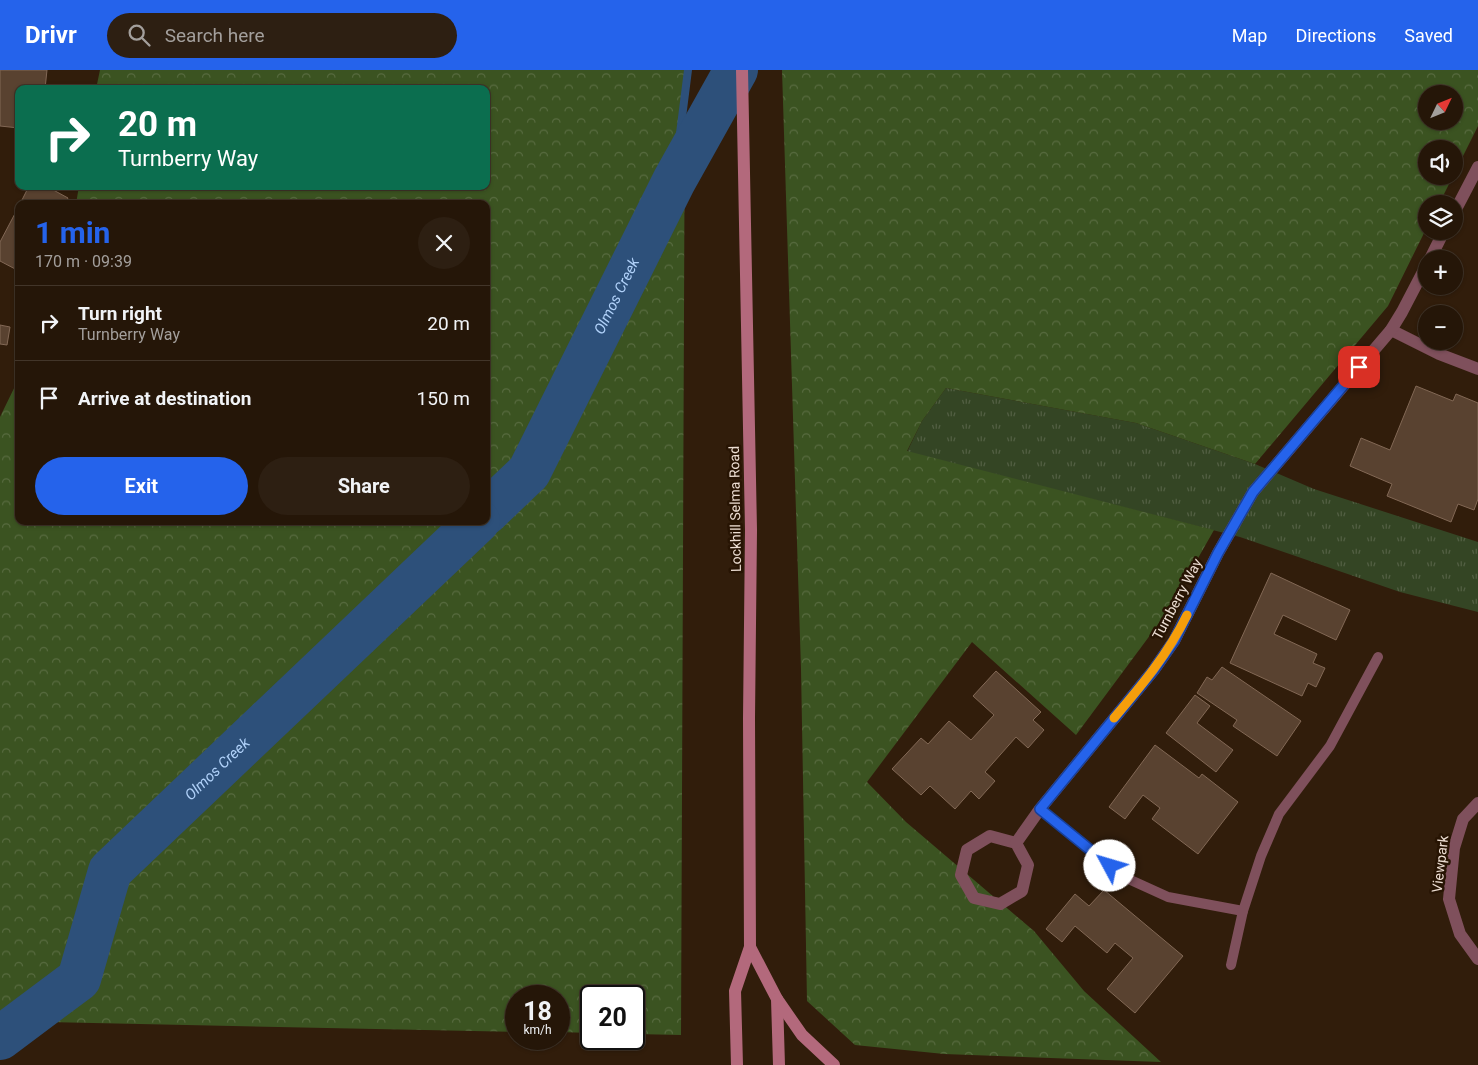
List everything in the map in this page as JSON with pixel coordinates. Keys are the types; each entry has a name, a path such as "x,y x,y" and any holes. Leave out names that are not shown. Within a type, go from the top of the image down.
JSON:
{"main road":[{"name":"Lockhill Selma Road","path":"737,1065 735,991 750,947 749,718 751,530 742,70"},
{"name":"Lockhill Selma Road","path":"750,947 777,998 779,1065"},
{"path":"777,998 802,1035 834,1065"}],"street":[{"path":"1463,200 1474,182 1478,167"},
{"name":"Turnberry Way","path":"1016,843 1040,809 1153,671 1174,641 1218,553 1253,492 1391,330 1418,281"},
{"path":"1391,330 1439,354 1478,369"},
{"name":"Viewpark","path":"1478,803 1462,819 1454,848 1449,899 1460,934 1478,959"},
{"path":"990,836 1016,843 1028,865 1022,891 1000,904 974,898 961,875 967,850 990,836"}],"lane":[{"path":"1231,965 1242,911 1261,856 1279,814 1330,746 1378,657"},
{"path":"1040,809 1124,877 1168,897 1242,911"}],"green space":[{"path":"100,70 685,70 681,1035 645,1034 645,985 580,985 580,1033 570,1032 570,985 505,985 505,1032 0,1021 0,417 15,386 15,525 490,525 490,200 77,200 78,190 490,190 490,85 97,85"},
{"path":"782,70 1478,70 1478,126 1463,156 1463,140 1418,140 1418,185 1448,185 1444,195 1418,195 1418,240 1421,240 1388,306 1255,464 1136,423 946,388 922,421 907,451 1214,530 1168,611 1076,735 972,642 867,782 906,822 1034,931 1084,991 1161,1062 944,1054 855,1045 807,1001 801,669"},
{"path":"946,388 1136,423 1255,464 1314,489 1478,542 1478,612 1400,592 1240,537 907,452 922,421"}],"building":[{"path":"0,70 47,70 45,85 15,85 15,128 0,126"},
{"path":"27,190 53,190 68,198 67,200 22,200"},
{"path":"15,214 15,269 0,261 0,242"},
{"path":"0,325 10,327 7,345 0,344"},
{"path":"1416,386 1453,401 1456,394 1478,403 1478,499 1474,510 1458,504 1451,522 1387,496 1392,484 1350,466 1361,438 1390,450"},
{"path":"1271,573 1350,610 1336,640 1283,615 1274,634 1317,654 1313,663 1325,668 1316,687 1308,683 1302,696 1230,663"},
{"path":"1222,667 1301,721 1277,756 1233,726 1237,720 1197,693 1207,677 1212,680"},
{"path":"996,671 1041,712 1033,720 1044,730 1028,748 1016,737 985,772 995,781 979,799 971,791 955,809 930,786 921,795 892,769 921,738 928,744 949,721 971,740 994,715 973,696"},
{"path":"1195,695 1210,706 1197,723 1233,750 1216,772 1166,733"},
{"path":"1155,745 1199,778 1202,774 1238,802 1198,854 1152,819 1160,808 1143,795 1125,819 1109,807"},
{"path":"1104,890 1183,956 1135,1013 1107,989 1133,958 1115,943 1107,953 1075,926 1062,942 1046,929 1075,894 1089,906"}],"waterway":[{"path":"674,181 688,70"},
{"name":"Olmos Creek","path":"490,509 529,472 674,181 736,70"},
{"name":"Olmos Creek","path":"0,1038 79,979 110,871 474,525"}],"slow traffic":[{"path":"1114,718 1153,671 1174,641 1187,615"}],"route":[{"path":"1110,866 1040,809 1153,671 1174,641 1218,553 1253,492 1359,367"}]}
